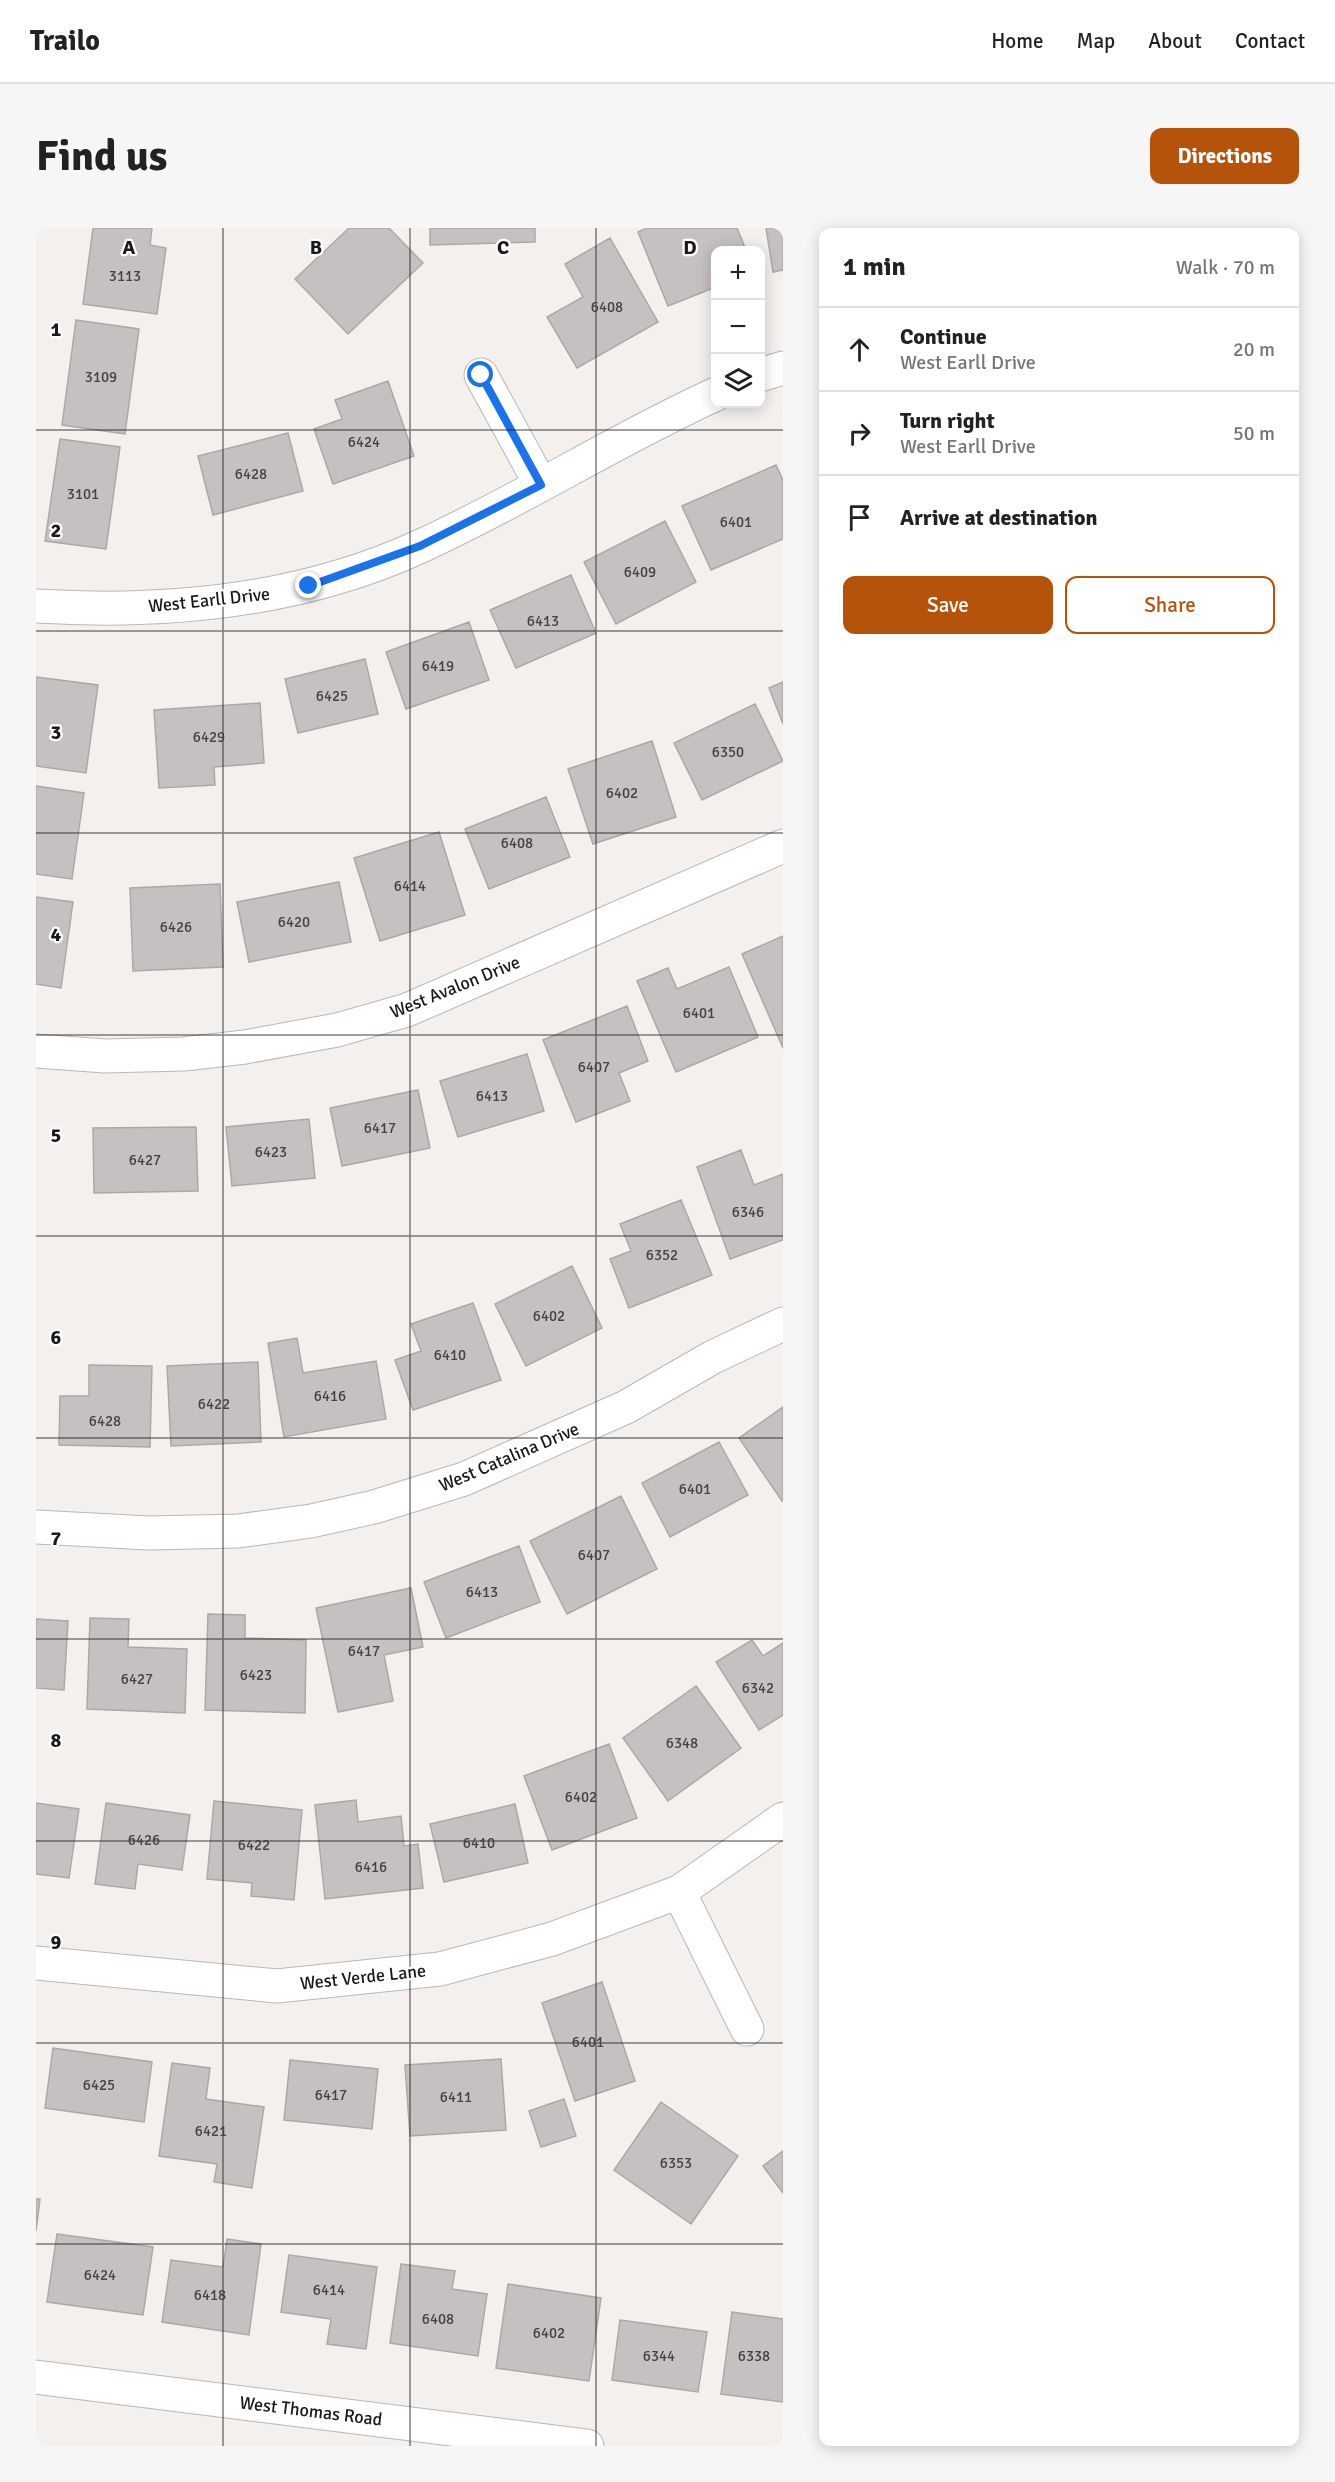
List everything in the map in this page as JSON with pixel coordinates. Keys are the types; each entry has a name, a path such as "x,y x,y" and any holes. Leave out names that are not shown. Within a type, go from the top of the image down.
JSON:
{"street":[{"path":"765,373 783,368"},
{"path":"481,375 541,485"},
{"name":"West Earll Drive","path":"36,606 80,609 164,607 245,598 309,586 420,546 711,396"},
{"name":"West Avalon Drive","path":"36,1051 105,1056 194,1053 245,1047 337,1030 408,1011 783,846"},
{"name":"West Catalina Drive","path":"36,1527 149,1533 238,1531 311,1521 374,1507 464,1479 626,1407 713,1358 783,1324"},
{"name":"West Verde Lane","path":"36,1963 277,1986 440,1969 552,1939 679,1892 783,1819"},
{"path":"679,1892 747,2029"},
{"name":"West Thomas Road","path":"36,2376 587,2446"}],"building":[{"path":"93,228 152,228 150,245 166,248 157,314 83,304"},
{"path":"349,228 389,228 423,263 348,334 295,279"},
{"path":"430,228 535,228 535,242 430,245"},
{"path":"647,228 737,228 744,246 711,246 711,289 668,306 638,232"},
{"path":"766,228 783,228 783,270 773,272"},
{"path":"610,238 658,322 577,368 547,317 583,297 565,264"},
{"path":"76,320 139,329 125,434 62,425"},
{"path":"388,381 414,456 333,484 314,429 342,419 335,400"},
{"path":"288,433 303,491 213,515 198,456"},
{"path":"60,439 120,447 106,549 45,541"},
{"path":"776,465 783,480 783,539 711,570 682,506"},
{"path":"665,521 696,582 616,624 584,562"},
{"path":"571,575 596,633 516,668 490,610"},
{"path":"469,622 489,680 406,709 386,652"},
{"path":"365,659 378,714 298,733 285,679"},
{"path":"36,677 98,685 86,773 36,766"},
{"path":"783,682 783,724 769,688"},
{"path":"260,703 264,763 214,767 215,785 159,788 154,710"},
{"path":"755,704 783,761 702,800 674,743"},
{"path":"652,741 676,817 593,844 568,769"},
{"path":"36,786 84,793 72,879 36,874"},
{"path":"546,797 570,857 489,889 465,829"},
{"path":"439,832 465,915 380,941 354,858"},
{"path":"339,882 351,942 249,962 237,902"},
{"path":"220,884 223,967 133,971 130,888"},
{"path":"36,897 73,902 61,988 36,984"},
{"path":"783,936 783,1048 742,954"},
{"path":"729,967 758,1037 676,1072 637,981 668,968 677,989"},
{"path":"627,1006 648,1061 619,1073 630,1101 576,1122 543,1040"},
{"path":"527,1054 544,1111 458,1137 440,1081"},
{"path":"418,1090 430,1148 342,1166 330,1108"},
{"path":"309,1119 315,1178 232,1186 226,1127"},
{"path":"196,1127 198,1191 94,1193 93,1128"},
{"path":"741,1150 754,1185 783,1174 783,1240 730,1259 697,1167"},
{"path":"681,1200 712,1275 629,1308 610,1259 631,1251 620,1224"},
{"path":"572,1266 602,1328 526,1366 495,1304"},
{"path":"473,1303 501,1380 413,1410 395,1360 421,1351 411,1324"},
{"path":"297,1338 303,1373 376,1361 386,1419 284,1437 268,1343"},
{"path":"258,1362 261,1442 171,1446 167,1366"},
{"path":"89,1365 152,1366 150,1447 59,1445 60,1396 89,1396"},
{"path":"783,1407 783,1500 782,1501 739,1438"},
{"path":"719,1442 748,1495 670,1537 642,1483"},
{"path":"621,1496 657,1569 567,1614 530,1541"},
{"path":"519,1546 540,1602 446,1638 424,1582"},
{"path":"411,1588 423,1647 384,1655 393,1701 338,1712 316,1608"},
{"path":"208,1614 245,1615 245,1638 306,1640 305,1713 205,1710"},
{"path":"90,1618 129,1619 128,1647 187,1649 185,1713 87,1709"},
{"path":"36,1619 68,1621 64,1690 36,1688"},
{"path":"752,1640 763,1656 783,1643 783,1715 759,1730 716,1662"},
{"path":"696,1686 741,1748 668,1801 623,1738"},
{"path":"609,1744 637,1818 552,1850 524,1776"},
{"path":"356,1800 358,1822 401,1816 404,1846 418,1844 423,1888 325,1899 315,1805"},
{"path":"214,1801 302,1810 294,1900 251,1896 252,1883 207,1879"},
{"path":"36,1803 79,1809 69,1878 36,1874"},
{"path":"106,1803 190,1815 182,1870 138,1864 135,1889 95,1884"},
{"path":"515,1804 528,1863 444,1882 430,1824"},
{"path":"602,1982 635,2081 575,2101 542,2003"},
{"path":"53,2048 152,2062 144,2122 45,2108"},
{"path":"501,2059 506,2130 410,2136 405,2065"},
{"path":"290,2060 378,2069 372,2129 284,2120"},
{"path":"172,2063 210,2068 206,2099 264,2107 252,2188 214,2182 217,2164 159,2156"},
{"path":"564,2099 576,2136 541,2147 529,2111"},
{"path":"661,2102 738,2156 691,2224 614,2170"},
{"path":"783,2151 783,2193 763,2166"},
{"path":"36,2199 40,2199 36,2231"},
{"path":"57,2234 153,2247 143,2315 47,2302"},
{"path":"227,2239 261,2244 249,2335 162,2322 171,2260 223,2267"},
{"path":"289,2255 377,2267 366,2349 327,2344 331,2319 281,2312"},
{"path":"401,2264 455,2271 452,2289 487,2294 478,2356 390,2343"},
{"path":"508,2284 601,2298 589,2381 496,2368"},
{"path":"732,2312 783,2319 783,2402 721,2394"},
{"path":"620,2320 707,2332 698,2392 612,2380"}],"route":[{"path":"309,586 360,570 420,546 541,485 481,375"}]}
